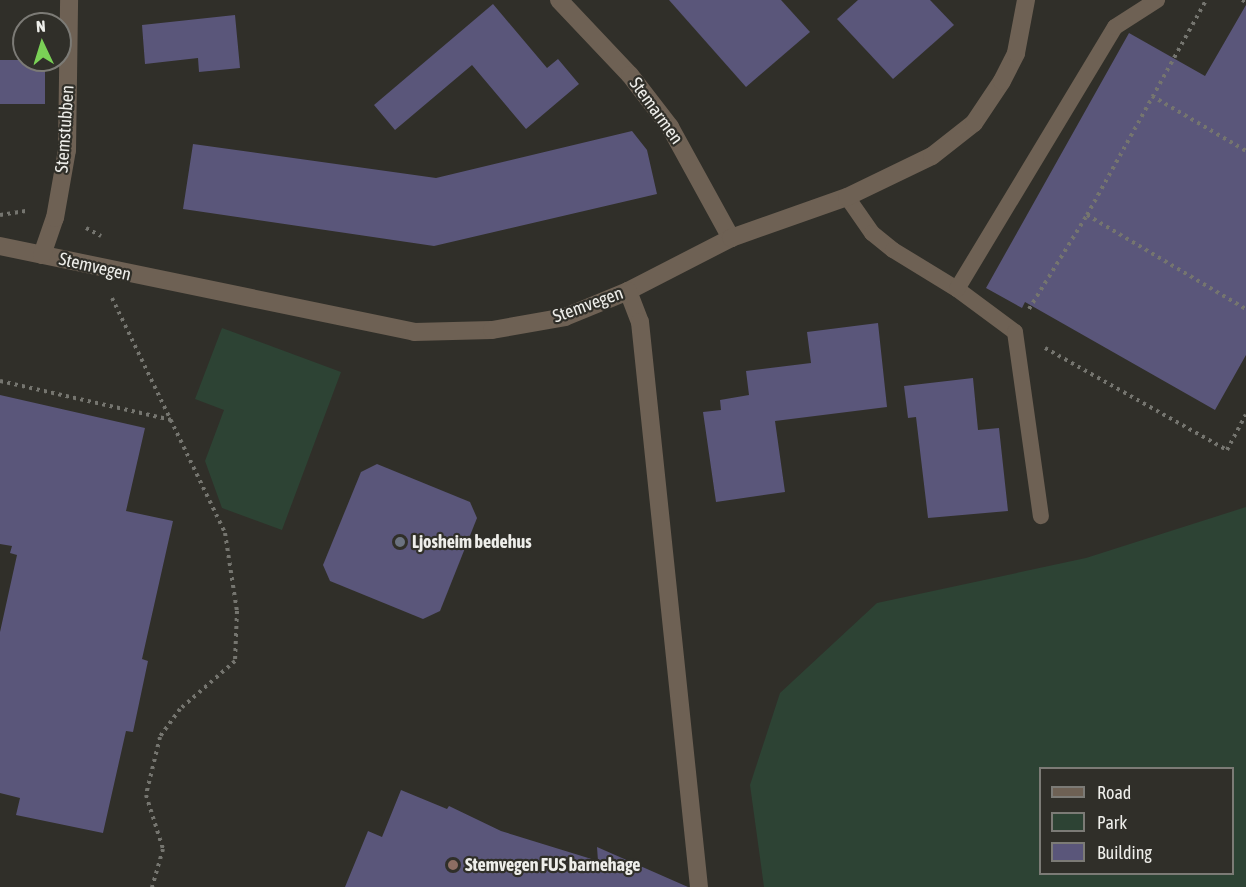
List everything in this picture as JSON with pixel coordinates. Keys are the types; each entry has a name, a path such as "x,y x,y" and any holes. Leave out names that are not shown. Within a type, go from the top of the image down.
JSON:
{"street":[{"name":"Stemstubben","path":"42,255 55,218 67,150 69,0"},
{"name":"Stemarmen","path":"559,0 630,75 670,128 731,238"},
{"name":"Stemvegen","path":"0,246 414,332 492,330 565,317 628,291 731,238 847,197 932,156 974,123 1016,54 1026,0"},
{"path":"628,291 640,322 699,887"}],"lane":[{"path":"957,289 1115,27 1157,0"},
{"path":"847,197 872,233 957,289 1014,332 1041,516"}],"path":[{"path":"1206,0 1087,215 1014,332 1227,450 1246,415"},
{"path":"1242,0 1246,2"},
{"path":"1152,96 1246,151"},
{"path":"0,215 26,212"},
{"path":"1087,215 1246,309"},
{"path":"86,228 106,238"},
{"path":"111,296 225,533 237,611 235,661 180,709 160,737 146,795 163,849 152,887"},
{"path":"0,381 173,421"}],"green space":[{"path":"222,328 341,372 282,530 222,508 205,461 224,410 195,399"},
{"path":"1246,507 1246,887 764,887 750,785 780,693 877,603 1086,558"}],"building":[{"path":"669,0 781,0 810,32 746,87"},
{"path":"858,0 930,0 954,25 893,79 837,19"},
{"path":"493,4 547,68 558,59 579,84 526,129 472,65 395,130 374,105"},
{"path":"1246,5 1246,355 1215,410 1025,302 1022,308 986,288 1129,33 1205,76"},
{"path":"235,15 240,68 199,72 198,58 145,64 142,25"},
{"path":"0,60 12,60 12,72 45,72 45,104 0,104"},
{"path":"632,131 647,150 657,194 434,246 183,209 193,144 436,178"},
{"path":"878,323 887,407 775,421 785,492 716,502 703,412 721,410 720,400 749,395 746,371 811,363 807,332"},
{"path":"973,378 978,430 999,428 1008,511 928,518 916,417 908,418 904,386"},
{"path":"0,395 145,428 126,511 173,521 142,659 148,661 133,732 126,731 103,833 16,815 20,798 0,793 0,632 17,555 10,553 12,546 0,544"},
{"name":"Ljosheim bedehus","path":"377,464 470,502 477,518 440,611 423,619 330,581 323,565 361,472"},
{"path":"401,790 447,809 449,806 501,831 598,861 597,847 688,887 345,887 368,831 382,837"}],"place":[{"name":"Ljosheim bedehus","path":"400,542"},
{"name":"Stemvegen FUS barnehage","path":"453,865"}]}
